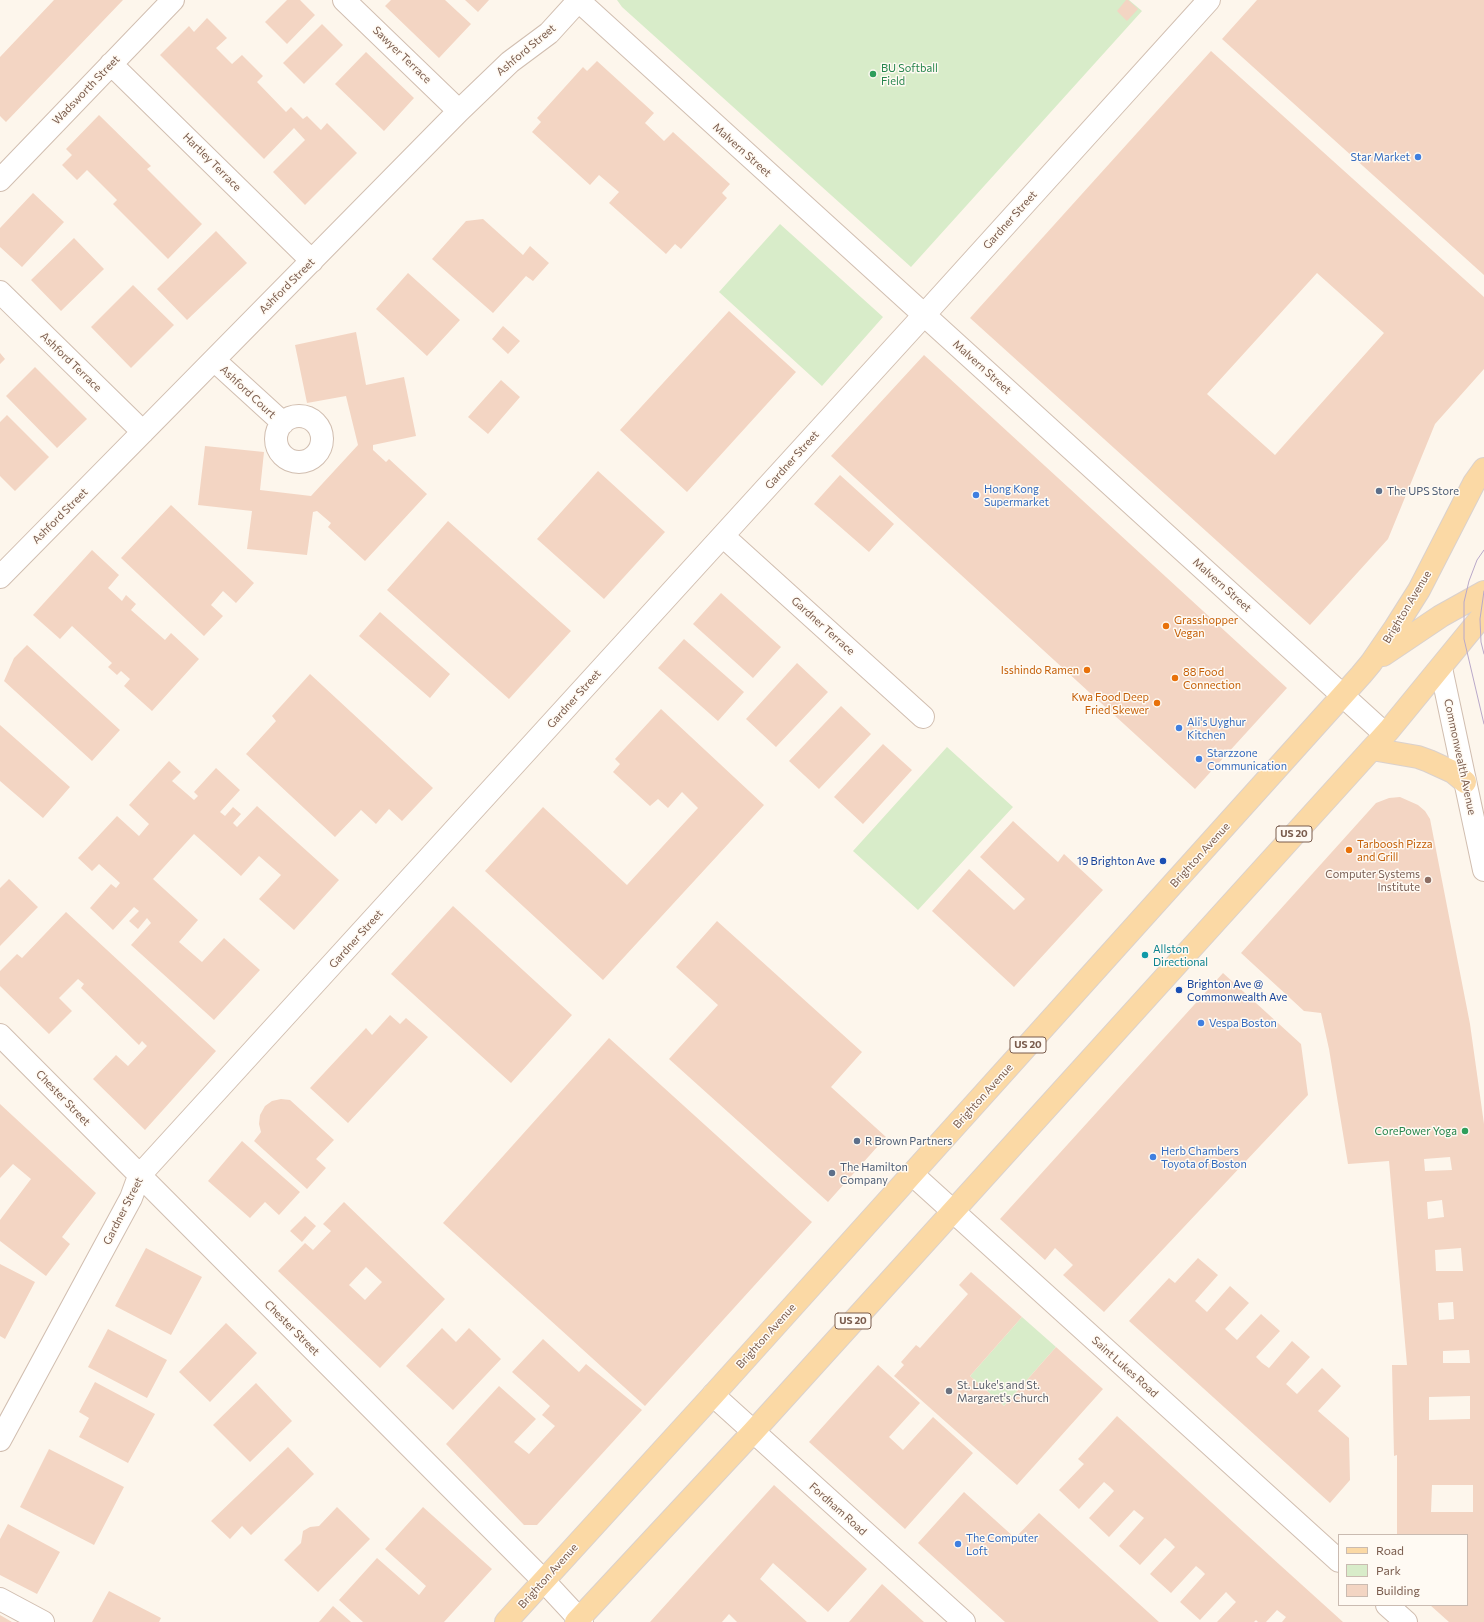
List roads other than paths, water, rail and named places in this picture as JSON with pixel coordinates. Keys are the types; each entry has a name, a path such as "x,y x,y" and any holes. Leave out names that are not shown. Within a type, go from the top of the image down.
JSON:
{"main road":[{"name":"Brighton Avenue","path":"506,1622 1344,696 1371,663 1419,590 1474,483 1484,469"},
{"path":"1371,663 1441,616 1484,592"},
{"name":"US 20","path":"579,1621 753,1432 1378,741 1441,668 1484,614"},
{"path":"1378,741 1453,772 1465,782"}],"street":[{"name":"Wadsworth Street","path":"0,180 172,0"},
{"name":"Sawyer Terrace","path":"344,0 459,111"},
{"name":"Ashford Street","path":"0,577 459,111 510,62 549,33 579,0"},
{"name":"Malvern Street","path":"579,0 894,289 1344,696 1378,741"},
{"name":"Gardner Street","path":"0,1440 131,1198 139,1176 723,536 1209,0"},
{"name":"Hartley Terrace","path":"111,64 312,261"},
{"name":"Ashford Terrace","path":"0,292 143,432"},
{"name":"Ashford Court","path":"214,360 283,423"},
{"name":"Gardner Terrace","path":"723,536 923,717"},
{"name":"Commonwealth Avenue","path":"1441,668 1484,870"},
{"name":"Chester Street","path":"0,1035 543,1580 579,1621"},
{"name":"Saint Lukes Road","path":"912,1174 1338,1560"},
{"name":"Fordham Road","path":"713,1395 964,1622"},
{"path":"0,1599 43,1622"},
{"path":"1388,1606 1406,1622"}],"tram line":[{"path":"1484,550 1477,560 1469,581 1464,602 1464,639 1484,724"},
{"path":"1484,591 1480,619 1481,642 1484,654"}],"place":[{"name":"BU Softball Field","path":"873,74"},
{"name":"Star Market","path":"1418,157"},
{"name":"The UPS Store","path":"1379,491"},
{"name":"Hong Kong Supermarket","path":"976,495"},
{"name":"Grasshopper Vegan","path":"1166,626"},
{"name":"Isshindo Ramen","path":"1087,670"},
{"name":"88 Food Connection","path":"1175,678"},
{"name":"Kwa Food Deep Fried Skewer","path":"1157,703"},
{"name":"Ali's Uyghur Kitchen","path":"1179,728"},
{"name":"Starzzone Communication","path":"1199,759"},
{"name":"Tarboosh Pizza and Grill","path":"1349,850"},
{"name":"19 Brighton Ave","path":"1163,861"},
{"name":"Computer Systems Institute","path":"1428,880"},
{"name":"Allston Directional","path":"1145,955"},
{"name":"Brighton Ave @ Commonwealth Ave","path":"1179,990"},
{"name":"Vespa Boston","path":"1201,1023"},
{"name":"CorePower Yoga","path":"1465,1131"},
{"name":"R Brown Partners","path":"857,1141"},
{"name":"Herb Chambers Toyota of Boston","path":"1153,1157"},
{"name":"The Hamilton Company","path":"832,1173"},
{"name":"St. Luke's and St. Margaret's Church","path":"949,1391"},
{"name":"The Computer Loft","path":"958,1544"}]}
